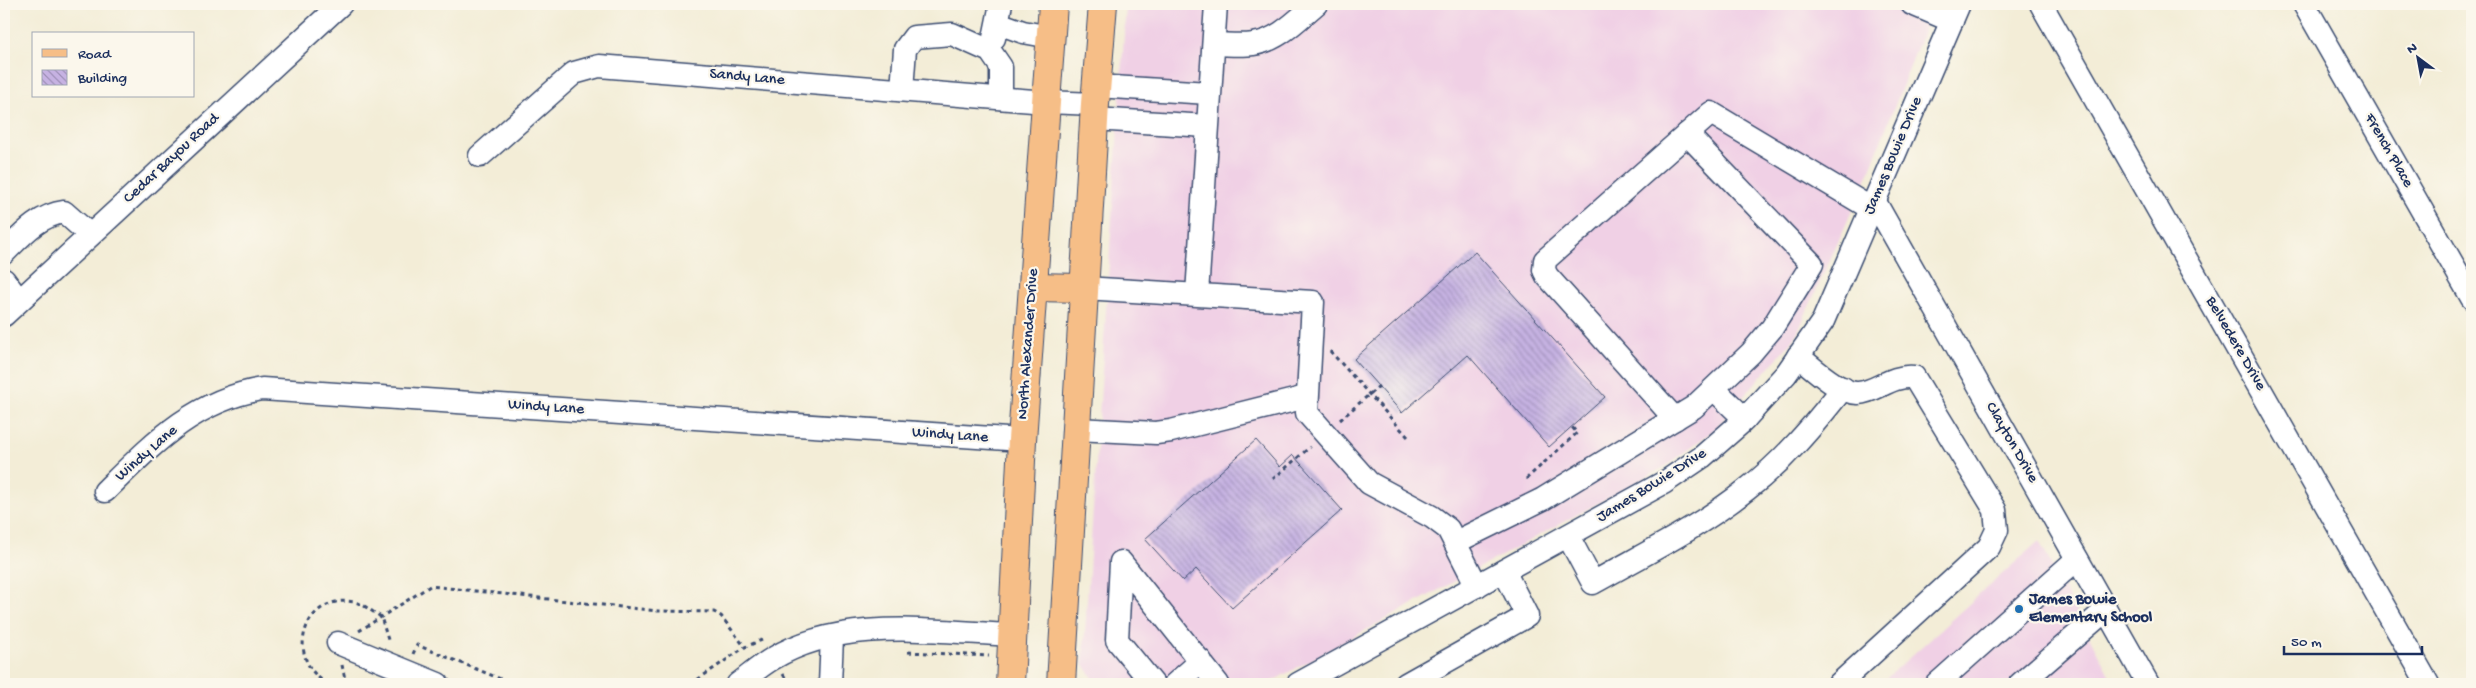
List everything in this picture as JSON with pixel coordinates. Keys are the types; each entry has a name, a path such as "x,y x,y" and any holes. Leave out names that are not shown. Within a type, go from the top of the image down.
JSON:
{"main road":[{"name":"North Alexander Drive","path":"1010,684 1022,440 1053,4"},
{"path":"1061,684 1095,103 1103,4"},
{"path":"1033,287 1084,288"}],"street":[{"name":"Cedar Bayou Road","path":"12,308 341,4"},
{"path":"1197,294 1216,4"},
{"path":"1214,44 1253,44 1265,41 1278,35 1316,4"},
{"path":"1912,4 1955,12"},
{"name":"Belvedere Drive","path":"2041,4 2428,684"},
{"name":"French Place","path":"2304,4 2472,298"},
{"name":"James Bowie Drive","path":"1307,682 1665,482 1702,457 1745,418 1786,374 1823,321 1955,12"},
{"path":"990,51 999,13 1022,32 1051,37"},
{"path":"902,90 905,49 914,37 952,34 990,51 1001,67 1001,98"},
{"name":"Sandy Lane","path":"480,156 574,74 600,66 1046,102 1095,103"},
{"path":"1156,122 1159,90"},
{"path":"1095,103 1159,90 1209,93"},
{"path":"1095,103 1156,122 1207,126"},
{"path":"1675,419 1547,276 1544,265 1545,260 1711,112 1873,206"},
{"path":"1456,542 1543,499 1675,419 1715,390 1772,328 1812,264 1687,134"},
{"name":"Clayton Drive","path":"1873,206 2148,684"},
{"path":"4,253 26,232 50,214 64,212 90,235"},
{"path":"4,280 12,308"},
{"path":"1084,288 1313,302 1306,397 1306,409 1310,417 1370,483 1441,523 1448,529 1477,586"},
{"path":"1798,356 1844,388 1858,393 1901,376 1914,377 1995,510 1997,530 1990,547 1839,684"},
{"path":"1568,536 1593,583 1715,513 1747,490 1798,443 1844,388"},
{"name":"Windy Lane","path":"105,491 158,439 206,406 242,393 262,389 1022,440"},
{"path":"1715,390 1745,418"},
{"path":"1076,429 1156,433 1171,431 1306,397"},
{"path":"1937,684 2077,559"},
{"path":"1153,684 1117,640 1121,562 1218,684"},
{"path":"1406,684 1527,616 1504,571"},
{"path":"2020,684 2106,610"},
{"path":"738,684 772,659 796,648 832,637 884,630 1013,646"},
{"path":"830,684 832,637"},
{"path":"338,643 438,684"},
{"path":"1175,684 1200,661"}],"path":[{"path":"1330,350 1408,437"},
{"path":"1334,426 1379,386"},
{"path":"1526,480 1577,433 1572,427"},
{"path":"1273,480 1316,441"},
{"path":"338,643 430,586 658,611 714,612 721,616 745,647"},
{"path":"902,652 1013,646"},
{"path":"780,670 786,668"}],"shaded area":[{"path":"1126,4 1934,4 1868,175 1795,338 1714,430 1666,466 1267,684 1097,684 1083,663"},
{"name":"James Bowie Elementary School","path":"2039,541 2114,684 1880,684"}],"building":[{"path":"1475,252 1605,397 1549,447 1468,355 1402,413 1354,359"},
{"path":"1256,440 1280,467 1293,455 1342,510 1232,608 1196,569 1183,581 1145,539"}],"place":[{"name":"James Bowie Elementary School","path":"2019,609"}]}
